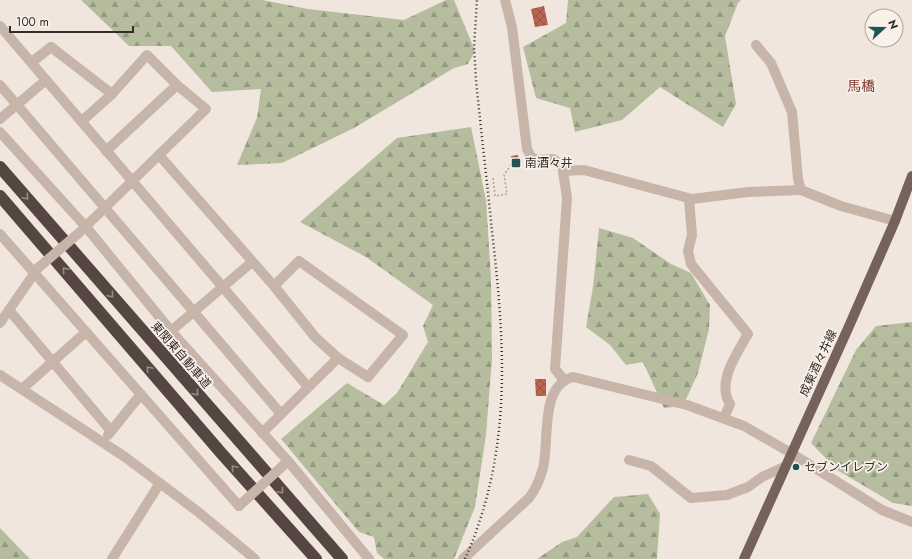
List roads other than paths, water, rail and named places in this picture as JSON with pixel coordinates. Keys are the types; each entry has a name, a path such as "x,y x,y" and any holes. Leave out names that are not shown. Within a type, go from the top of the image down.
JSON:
{"highway":[{"name":"東関東自動車道","path":"0,167 342,559"},
{"path":"0,196 222,454 316,559"}],"main road":[{"name":"成東酒々井線","path":"744,559 784,467 850,324 895,221 912,176"}],"street":[{"path":"505,0 512,27 527,149 531,157 537,160 553,159 562,165 563,171 567,198 555,368 564,380"},
{"path":"0,26 308,387"},
{"path":"756,45 771,63 792,112 798,179 801,190"},
{"path":"32,62 51,47 112,94"},
{"path":"0,322 36,270 83,229 206,109 177,85 148,55 112,94 82,121"},
{"path":"0,120 46,80"},
{"path":"0,85 281,414"},
{"path":"106,151 177,85"},
{"path":"0,132 171,331 288,462 369,559"},
{"path":"159,155 274,286 315,337 338,358 368,377 403,335 299,261 274,286"},
{"path":"563,171 584,170 689,199 748,192 801,190 841,206 895,221"},
{"path":"689,199 692,235 688,251 691,264 748,334 726,379 725,397 730,404 724,418"},
{"path":"0,234 36,270 86,332 239,506 288,462"},
{"path":"171,331 252,262"},
{"path":"9,310 111,431"},
{"path":"22,389 86,332"},
{"path":"262,432 338,358"},
{"path":"0,375 102,441 197,511 255,559"},
{"path":"463,559 530,498 537,486 544,467 550,401 557,385 564,380 573,377 660,398 724,418 744,426 791,453 882,510 912,522"},
{"path":"102,441 141,394"},
{"path":"630,460 651,466 691,498 727,495 748,487 762,477 784,467"},
{"path":"112,559 160,483"},
{"path":"474,559 477,547"}],"railway":[{"path":"465,559 480,519 491,478 498,438 502,356 497,273 476,80 474,48 477,0"}],"place":[{"name":"南酒々井","path":"516,163"},
{"name":"セブンイレブン","path":"796,467"}],"district":[{"name":"馬橋","path":"861,86"}]}
